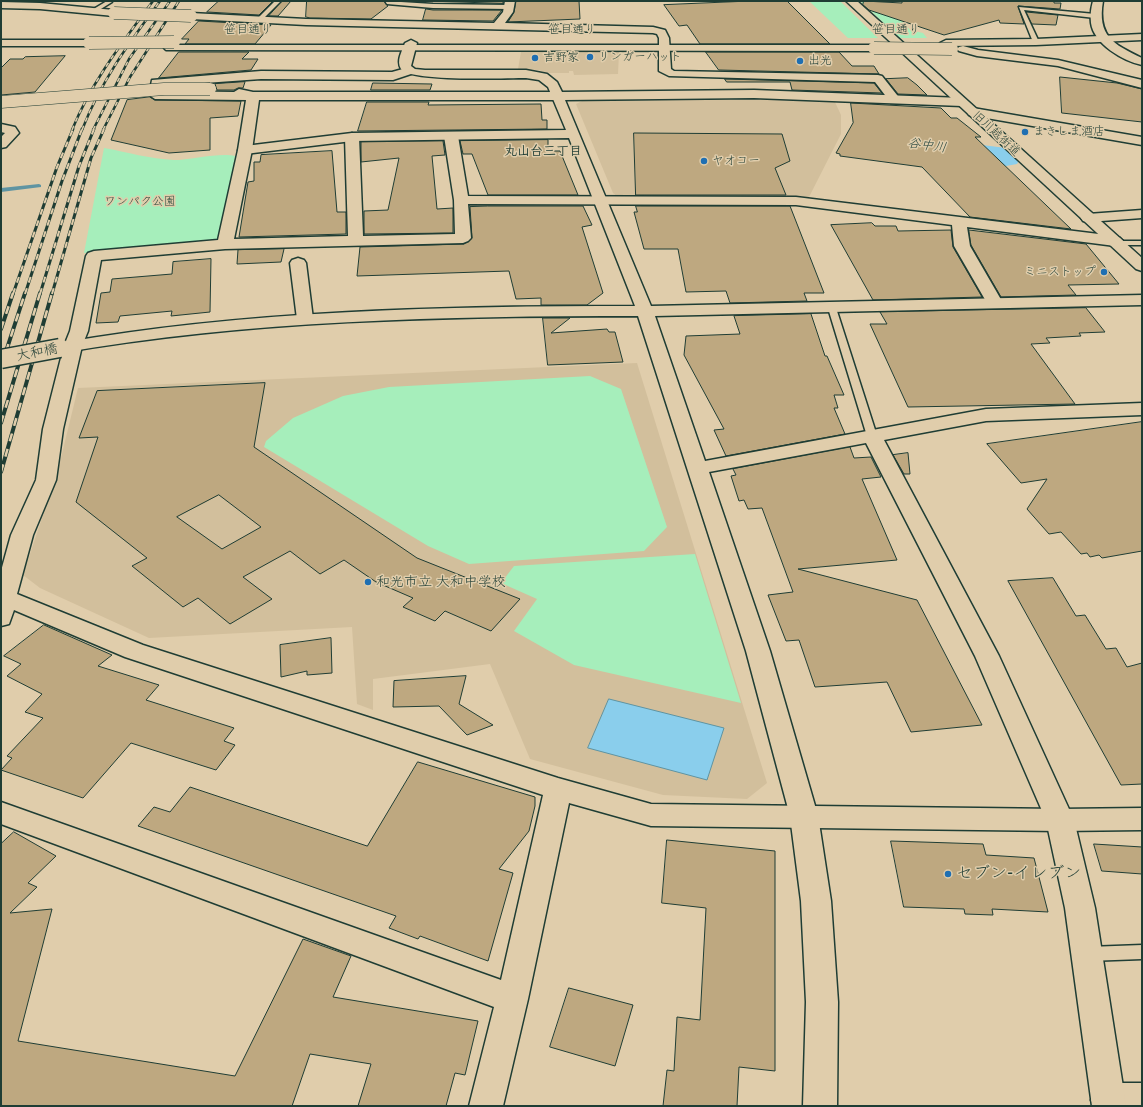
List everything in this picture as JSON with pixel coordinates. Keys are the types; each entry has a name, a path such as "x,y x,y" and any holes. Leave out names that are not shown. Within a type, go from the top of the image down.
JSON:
{"street":[{"name":"旧川越街道","path":"851,1 1142,266"},
{"path":"1098,1 1095,16 1097,30 1108,43 1142,62"},
{"path":"1,5 45,4 114,13 259,20 653,30 661,32 664,46 665,71 673,74 878,79 895,100"},
{"path":"432,43 432,40 494,25 508,12 509,4"},
{"name":"笹目通り","path":"1,48 172,45 872,45 954,47 1108,43 1141,38"},
{"name":"笹目通り","path":"954,47 1036,42 1108,43"},
{"name":"笹目通り","path":"1,43 88,46"},
{"name":"笹目通り","path":"410,46 432,43 664,46"},
{"path":"410,46 404,67 410,72"},
{"path":"954,47 976,53 1058,63 1142,84"},
{"path":"820,1106 822,1002 816,900 804,816 758,651 645,311 574,134 558,96 549,81 535,76 425,74 410,72 393,76 261,75 156,83 154,94 253,96 558,96 754,94 962,102"},
{"path":"1,102 164,89 210,89 253,96"},
{"path":"225,244 253,96"},
{"path":"973,112 1142,141"},
{"path":"1,128 10,130 12,133 1,144"},
{"path":"244,150 352,137 574,134"},
{"path":"451,136 461,200 463,238 356,239 225,244 94,256 79,331 67,347 46,480 22,535 2,604 134,651 558,789 651,815 1060,820 1142,819"},
{"path":"352,137 356,239"},
{"path":"461,200 796,201 1116,242"},
{"path":"1088,218 1142,214"},
{"path":"960,222 962,246 995,304"},
{"path":"298,264 305,319"},
{"name":"大和橋","path":"1,359 67,347 202,328 305,319 489,312 832,308 1142,300"},
{"path":"698,468 986,415 1142,409"},
{"path":"872,436 987,656 1060,820 1080,908 1108,1103 1142,1100"},
{"path":"486,1106 512,999 558,789"},
{"path":"1,813 512,999"}],"lane":[{"path":"259,20 278,1"},
{"path":"94,11 109,2"},
{"path":"387,2 433,6 509,4"},
{"path":"1036,42 1021,8 1095,16"},
{"path":"1116,242 1142,243"},
{"path":"832,308 872,436"},
{"path":"1087,954 1142,952"}],"shaded area":[{"path":"521,52 619,52 618,74 574,75 573,71 569,71 569,73 548,73 538,70 518,69"},
{"path":"723,97 834,100 841,115 841,134 808,199 618,197 613,193 576,104 588,98"},
{"name":"和光市立 大和中学校","path":"637,363 767,783 747,799 663,795 530,759 490,664 373,679 373,710 357,704 352,627 149,638 40,588 23,575 58,470 78,388"}],"green space":[{"path":"809,1 840,1 878,38 848,38"},
{"path":"860,1 884,1 910,30 923,33 927,38 900,38"},
{"name":"ワンパク公園","path":"104,148 147,157 174,160 222,155 235,156 219,239 212,241 84,253"},
{"path":"590,376 621,389 667,527 644,551 469,564 428,546 264,447 266,441 293,418 343,396 389,387"},
{"path":"695,554 741,703 574,665 514,631 537,599 501,583 514,566"}],"water":[{"path":"609,699 724,728 707,780 588,748"}],"building":[{"path":"219,1 273,1 259,15 207,12"},
{"path":"282,1 291,1 278,16 269,16"},
{"path":"307,1 384,1 388,6 371,19 310,18 306,17"},
{"path":"427,1 503,1 503,3"},
{"path":"516,1 579,1 580,19 508,22 514,12"},
{"path":"750,1 787,1 830,44 700,44 687,25 679,26 664,5"},
{"path":"864,1 902,3 902,1 1054,1 1054,3 1061,3 1060,9 1018,6 1024,24 1000,23 999,20 944,35 869,10 863,5"},
{"path":"426,9 502,10 493,21 423,20"},
{"path":"1026,12 1058,15 1056,25 1032,24"},
{"path":"199,21 271,25 255,44 185,44 189,39 182,39"},
{"path":"179,52 249,52 242,59 258,59 251,70 159,78"},
{"path":"706,52 839,52 852,66 874,66 879,74 719,70"},
{"path":"65,56 35,92 1,95 1,68 10,59"},
{"path":"1060,77 1117,83 1142,89 1142,122 1062,113"},
{"path":"908,78 927,95 898,94 886,79"},
{"path":"725,79 874,83 882,93 792,90 790,82 727,82"},
{"path":"245,82 243,88 234,90 217,90 215,84"},
{"path":"373,83 432,84 430,90 371,90"},
{"path":"150,97 155,100 241,101 238,116 210,118 210,150 169,153 111,140 127,100"},
{"path":"367,102 429,102 428,105 541,104 542,120 547,120 547,129 358,131"},
{"path":"851,103 941,108 951,118 957,118 981,137 975,137 1071,229 970,217 922,167 840,156 840,154 836,153 853,123"},
{"path":"634,133 782,134 790,161 775,168 786,195 636,195"},
{"path":"548,140 548,151 560,151 578,195 488,195 472,154 463,154 460,141"},
{"path":"443,141 445,155 432,156 437,209 453,208 453,233 364,234 364,211 388,210 399,158 361,162 361,142"},
{"path":"332,151 337,212 346,212 346,234 239,237 248,182 254,181 254,162 260,162 261,155"},
{"path":"583,206 592,225 582,227 603,293 587,305 541,305 541,298 516,299 509,271 357,276 360,247 464,244 472,238 470,207"},
{"path":"636,206 790,206 824,293 804,293 807,301 730,303 726,291 686,292 678,249 644,249 634,212 637,212"},
{"path":"872,223 875,226 896,226 898,231 951,230 953,247 982,297 873,300 831,225"},
{"path":"969,230 1086,244 1119,284 1068,285 1076,295 1001,297 971,245"},
{"path":"284,249 281,262 237,264 238,250"},
{"path":"211,259 210,312 171,316 172,311 120,316 118,322 96,323 101,293 110,292 112,279 172,274 173,262"},
{"path":"1086,308 1105,332 1079,333 1081,336 1046,338 1050,343 1031,344 1075,404 908,407 870,324 887,324 880,312"},
{"path":"811,314 825,356 827,356 844,395 834,395 838,408 834,408 845,434 726,456 714,430 724,429 684,355 686,336 740,334 734,316"},
{"path":"543,318 570,318 551,333 607,329 609,332 615,332 623,362 548,365"},
{"path":"265,383 254,447 417,558 520,599 491,631 445,611 435,621 403,607 413,598 376,582 344,560 320,574 290,551 243,577 272,599 230,624 198,598 183,607 132,566 147,558 76,502 98,437 79,438 97,391","holes":["219,495 261,527 222,549 177,517"]},
{"path":"1142,422 1142,551 1102,558 1099,555 1090,557 1087,553 1081,554 1061,532 1049,534 1027,509 1047,479 1021,483 987,444"},
{"path":"850,447 854,458 871,457 881,477 862,479 897,560 798,569 917,600 982,725 911,732 887,682 815,687 799,640 786,641 768,595 793,592 762,508 748,509 744,500 739,501 731,476 736,475 733,469"},
{"path":"908,453 910,474 904,474 893,455"},
{"path":"1053,578 1076,616 1085,615 1106,649 1116,648 1127,667 1142,663 1142,784 1121,785 1008,581"},
{"path":"44,625 112,655 98,666 159,685 146,700 234,728 224,741 235,745 216,770 131,743 83,798 1,770 12,758 7,756 43,718 25,712 42,694 7,676 21,664 4,656"},
{"path":"331,638 332,673 307,675 307,671 281,677 280,645"},
{"path":"466,676 459,704 493,725 467,735 439,706 393,707 394,681"},
{"path":"418,762 535,797 535,806 529,831 499,869 513,873 488,961 420,936 418,939 389,928 396,916 138,826 154,807 170,812 190,787 367,846"},
{"path":"14,832 56,856 28,883 37,887 10,913 52,909 18,1041 235,1076 303,939 351,956 333,997 478,1021 465,1075 455,1073 446,1106 358,1106 371,1064 310,1054 292,1106 1,1106 1,844"},
{"path":"667,840 775,851 775,1071 739,1067 737,1106 663,1106 667,1070 674,1071 677,1017 700,1020 706,908 662,903"},
{"path":"891,841 983,844 986,855 1034,858 1048,912 992,909 993,915 965,914 964,909 904,907"},
{"path":"1094,844 1142,847 1142,874 1102,871"},
{"path":"569,988 633,1005 615,1066 550,1047"}],"waterway":[{"name":"谷中川","path":"926,147 1006,157"},
{"name":"谷中川","path":"1,190 39,186"}],"railway":[{"path":"72,130 89,95 108,63 153,1"},
{"path":"82,130 98,95 116,63 160,1"},
{"path":"93,130 129,59 170,1"},
{"path":"103,130 130,77 179,1"},
{"path":"13,294 57,167 73,129"},
{"path":"25,294 62,181 82,129"},
{"path":"40,294 79,166 94,129"},
{"path":"52,294 91,158 104,129"},
{"path":"1,329 13,293"},
{"path":"1,367 25,293"},
{"path":"1,423 40,293"},
{"path":"1,472 52,293"}],"place":[{"name":"リンガーハット","path":"590,57"},
{"name":"吉野家","path":"535,58"},
{"name":"出光","path":"800,61"},
{"name":"まきしま酒店","path":"1025,132"},
{"name":"ヤオコー","path":"704,161"},
{"name":"ミニストップ","path":"1104,272"},
{"name":"和光市立 大和中学校","path":"368,582"},
{"name":"セブン-イレブン","path":"948,874"}],"district":[{"name":"丸山台三丁目","path":"543,152"}]}
